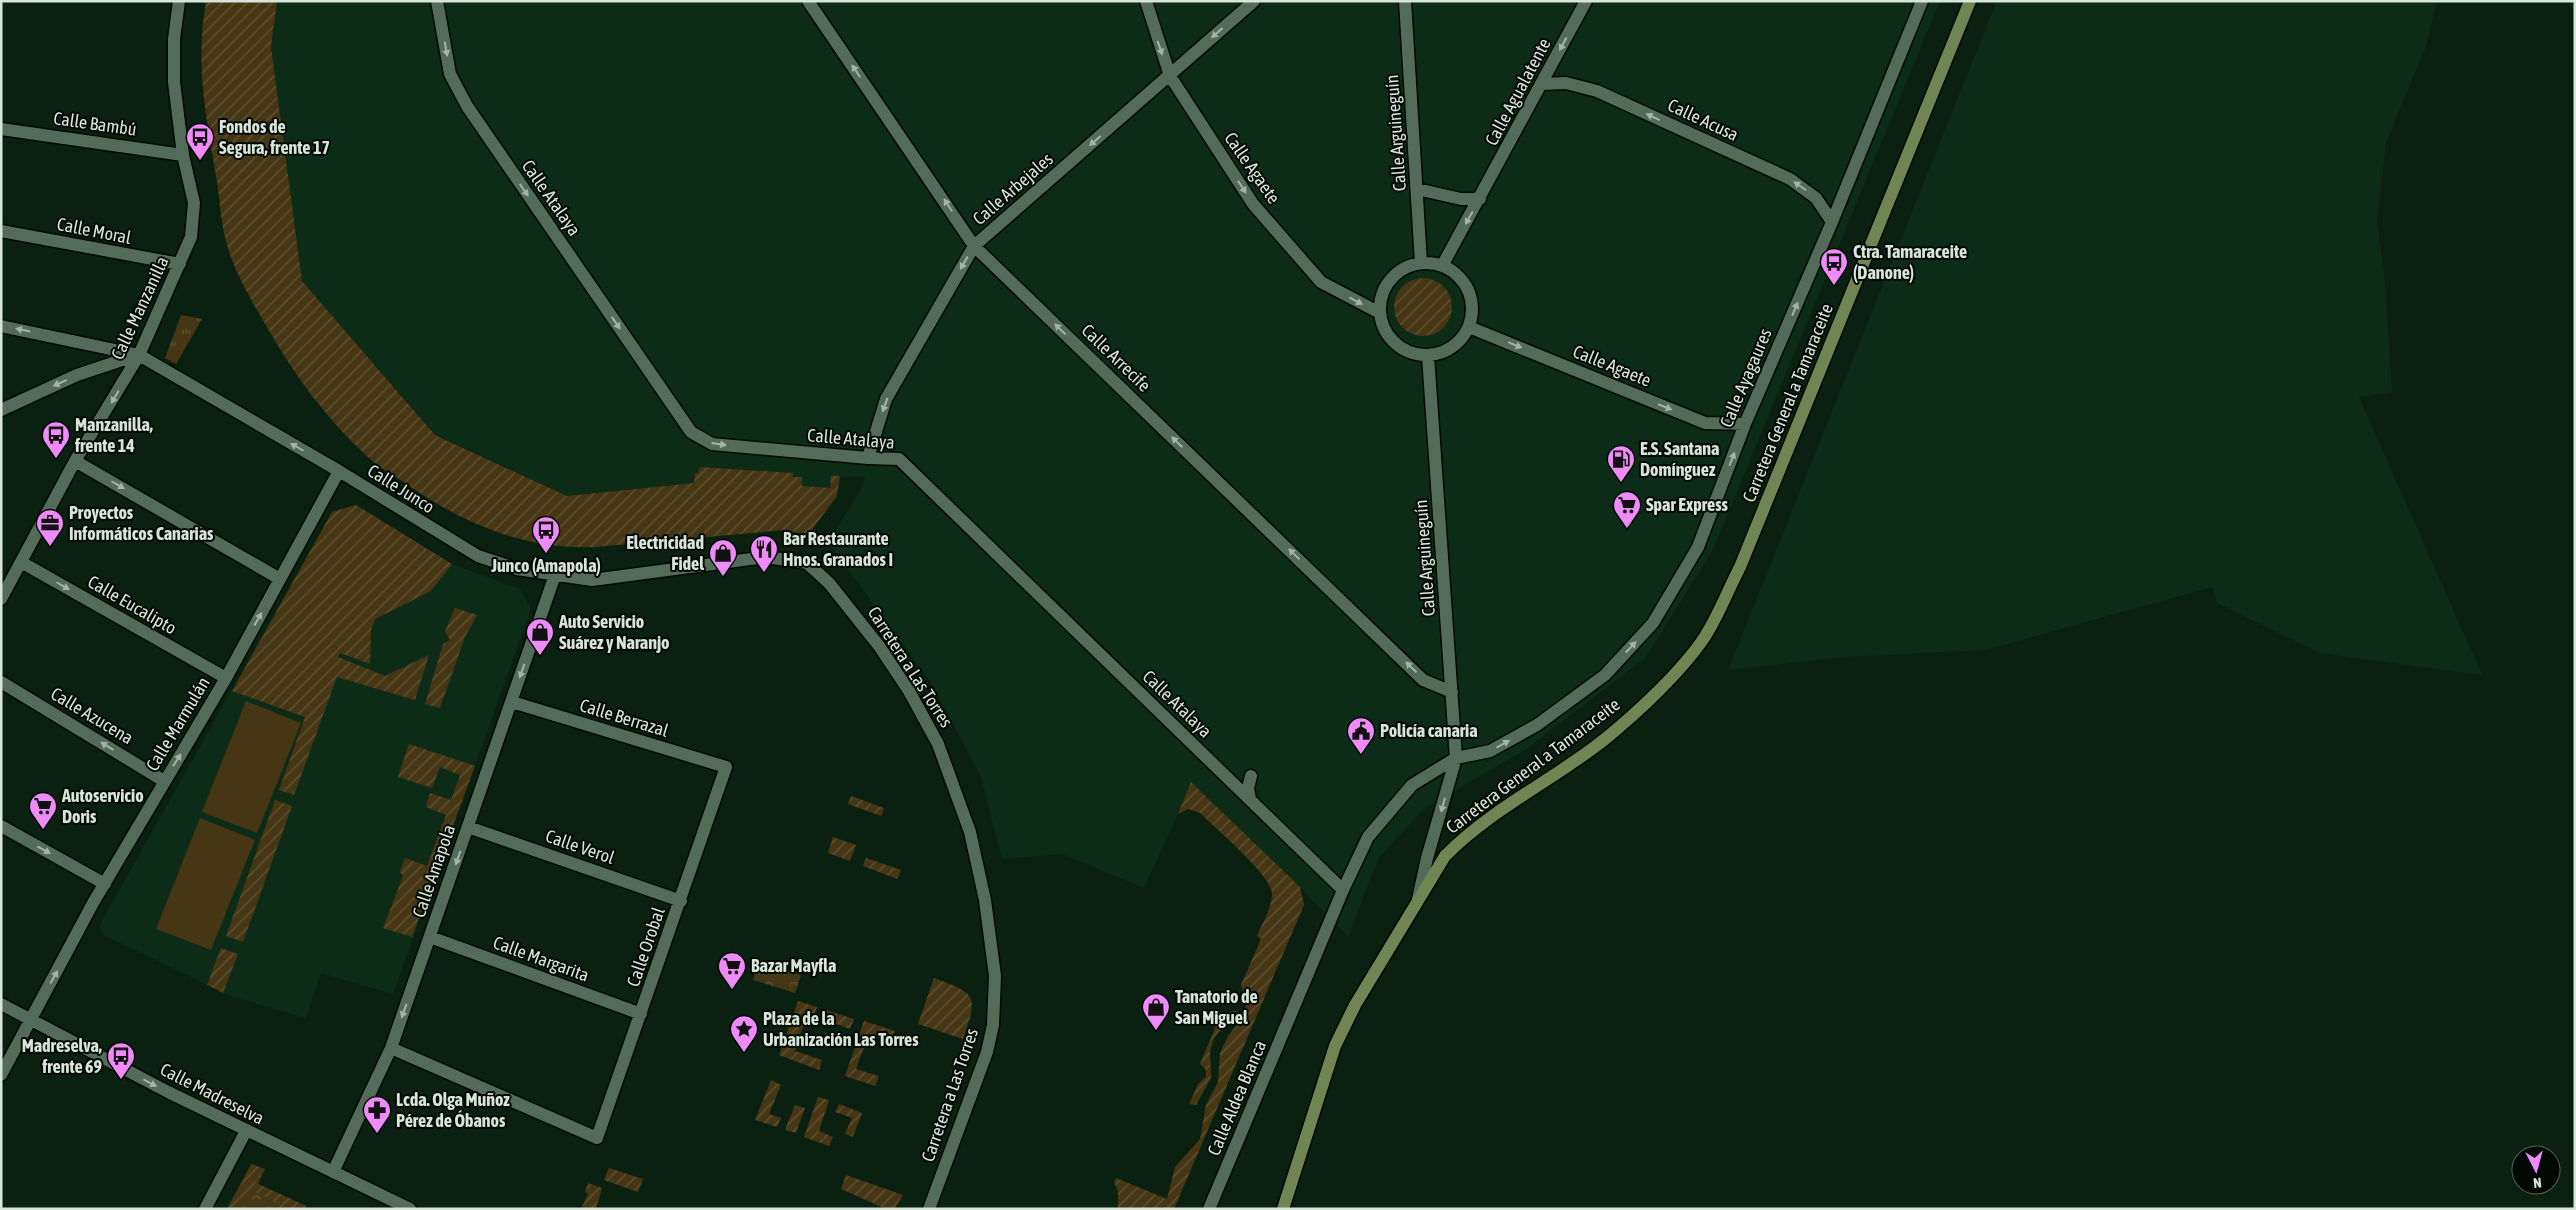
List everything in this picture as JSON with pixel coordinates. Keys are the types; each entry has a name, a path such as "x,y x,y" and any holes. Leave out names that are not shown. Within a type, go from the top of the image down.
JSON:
{"main road":[{"name":"Carretera General a Tamaraceite","path":"1283,1209 1335,1046 1355,1005 1445,856 1461,839 1604,739 1659,690 1704,638 1740,567 1970,1"}],"street":[{"name":"Calle Manzanilla","path":"1,599 75,461 139,355 191,237 194,202 183,155 174,82 174,39 179,1"},
{"name":"Calle Atalaya","path":"437,1 450,74 467,106 691,432 712,444 868,458 899,458 1343,890"},
{"name":"Calle Arrecife","path":"808,1 974,246 1423,680 1452,692"},
{"name":"Calle Agaete","path":"1146,1 1170,76 1253,204 1321,282 1380,313"},
{"name":"Calle Arbejales","path":"868,458 886,400 974,246 1254,1"},
{"name":"Calle Arguineguín","path":"1404,1 1421,263"},
{"name":"Calle Agualatente","path":"1442,266 1586,1"},
{"name":"Calle Ayagaures","path":"1343,890 1368,837 1412,786 1456,758 1490,751 1537,725 1605,675 1653,623 1698,546 1745,424 1832,222 1922,1"},
{"name":"Calle Acusa","path":"1542,84 1566,83 1597,91 1790,179 1816,198 1832,222"},
{"name":"Calle Bambú","path":"1,129 183,155"},
{"path":"1417,189 1461,199 1480,199"},
{"name":"Calle Moral","path":"1,231 180,264"},
{"path":"1421,263 1442,266 1455,273 1465,284 1471,298 1473,312 1469,327 1453,348 1428,356 1414,354 1401,348 1390,339 1383,327 1380,313 1381,299 1386,286 1395,274 1407,267 1421,263"},
{"name":"Calle Junco","path":"1,326 139,355 340,471 478,556 517,569 592,580 766,558 807,563"},
{"name":"Calle Agaete","path":"1469,327 1705,423 1745,424"},
{"path":"1,410 77,375 139,355"},
{"name":"Calle Arguineguín","path":"1418,899 1427,858 1456,758 1428,356"},
{"path":"75,461 280,578"},
{"name":"Calle Marmulán","path":"1,1075 105,884 226,678 340,471"},
{"name":"Calle Eucalipto","path":"21,562 226,678"},
{"name":"Carretera a Las Torres","path":"807,563 829,583 879,646 909,691 938,744 970,832 985,900 995,976 993,1025 987,1052 929,1209"},
{"name":"Calle Amapola","path":"333,1172 391,1048 555,575"},
{"name":"Calle Azucena","path":"1,682 164,781"},
{"name":"Calle Berrazal","path":"512,702 726,767"},
{"name":"Calle Orobal","path":"391,1048 597,1138 681,901 726,767"},
{"path":"1250,799 1248,788 1251,776"},
{"path":"1,826 105,884"},
{"name":"Calle Verol","path":"468,827 681,901"},
{"name":"Calle Aldea Blanca","path":"1209,1209 1343,890"},
{"name":"Calle Margarita","path":"430,937 641,1014"},
{"name":"Calle Madreselva","path":"1,1004 246,1131 410,1209"},
{"path":"205,1209 246,1131"}],"shaded area":[{"path":"277,1 1940,1 1712,552 1645,658 1525,750 1425,808 1379,857 1348,937 1300,887 1192,783 1144,888 1062,854 1002,859 981,777 934,687 828,542 862,488 865,477 831,476 830,488 801,486 792,477 793,473 698,473 695,483 567,496 435,434 302,281 271,47"},
{"path":"1997,1 2437,1 2426,46 2386,143 2377,222 2385,283 2392,392 2359,397 2482,675 2319,653 2217,603 2212,587 1985,650 1844,657 1728,670"},
{"path":"356,505 452,564 520,589 531,609 393,994 321,973 306,1018 230,996 104,935 99,926 332,512"}],"green space":[{"path":"206,1 277,1 271,47 302,281 435,435 567,496 694,483 695,473 698,473 700,467 793,473 793,477 802,477 802,486 830,488 831,476 840,476 837,496 808,535 785,530 595,547 543,544 519,539 471,522 381,468 368,457 339,428 301,381 278,347 241,280 232,259 222,223 203,92 202,48"},
{"path":"1423,278 1439,283 1447,291 1452,307 1447,323 1439,331 1423,336 1407,331 1399,323 1394,307 1399,291 1407,283"},
{"path":"181,315 202,319 176,364 165,358"},
{"path":"356,505 452,564 431,591 375,619 371,630 370,664 340,653 338,657 385,676 429,655 415,700 337,677 294,795 279,790 305,717 232,691 332,512"},
{"path":"455,608 477,615 465,637 440,708 425,704 443,644 450,640 445,631"},
{"path":"246,701 301,723 257,833 202,812"},
{"path":"409,744 475,766 412,937 383,928 403,876 400,872 405,858 427,866 446,815 426,807 430,793 451,800 460,775 440,767 432,788 398,777"},
{"path":"1191,782 1300,887 1304,905 1174,1209 1118,1209 1118,1191 1114,1182 1116,1178 1167,1199 1175,1167 1200,1139 1206,1105 1218,1082 1220,1053 1228,1036 1245,1014 1246,1005 1241,985 1261,939 1257,936 1272,898 1269,885 1252,863 1200,813 1188,809 1178,814"},
{"path":"851,796 884,808 881,816 848,804"},
{"path":"275,800 292,806 243,942 226,936"},
{"path":"200,818 255,840 211,950 156,929"},
{"path":"833,837 856,845 850,861 828,853"},
{"path":"866,858 901,870 897,879 863,866"},
{"path":"221,948 238,954 223,993 207,985"},
{"path":"759,961 801,975 795,993 753,980"},
{"path":"934,978 959,988 971,998 971,1014 963,1039 918,1024"},
{"path":"798,1001 817,1007 814,1016 807,1014 795,1051 822,1060 819,1070 779,1055"},
{"path":"823,1009 854,1019 850,1029 820,1018"},
{"path":"1237,1010 1214,1038 1210,1051 1211,1078 1196,1105 1189,1104 1198,1084 1206,1077 1206,1070 1200,1064 1221,1014"},
{"path":"864,1021 895,1031 890,1042 869,1034 856,1069 879,1076 875,1086 845,1076"},
{"path":"771,1080 781,1085 769,1114 781,1118 777,1127 755,1120"},
{"path":"818,1097 829,1100 819,1131 833,1137 829,1146 804,1137"},
{"path":"839,1104 862,1113 853,1137 845,1134 852,1118 835,1112"},
{"path":"795,1105 805,1108 796,1133 785,1130"},
{"path":"251,1164 265,1169 258,1184 306,1206 305,1209 227,1209"},
{"path":"252,1164 262,1169 249,1195 234,1209 228,1209"},
{"path":"609,1168 643,1179 638,1192 604,1180"},
{"path":"846,1175 903,1195 895,1208 886,1209 841,1189"},
{"path":"588,1183 602,1188 596,1209 581,1209 588,1194 585,1192"},
{"path":"258,1184 306,1206 305,1209 279,1209 273,1201 254,1191"}],"place":[{"name":"Fondos de Segura, frente 17","path":"200,161"},
{"name":"Ctra. Tamaraceite (Danone)","path":"1834,286"},
{"name":"Manzanilla, frente 14","path":"56,459"},
{"name":"E.S. Santana Domínguez","path":"1621,483"},
{"name":"Spar Express","path":"1627,529"},
{"name":"Proyectos Informáticos Canarias","path":"50,547"},
{"name":"Junco (Amapola)","path":"546,554"},
{"name":"Bar Restaurante Hnos. Granados I","path":"764,573"},
{"name":"Electricidad Fidel","path":"723,577"},
{"name":"Auto Servicio Suárez y Naranjo","path":"540,656"},
{"name":"Policía canaria","path":"1361,755"},
{"name":"Autoservicio Doris","path":"43,830"},
{"name":"Bazar Mayfla","path":"732,990"},
{"name":"Tanatorio de San Miguel","path":"1156,1031"},
{"name":"Plaza de la Urbanización Las Torres","path":"744,1053"},
{"name":"Madreselva, frente 69","path":"121,1080"},
{"name":"Lcda. Olga Muñoz Pérez de Óbanos","path":"377,1134"}]}
